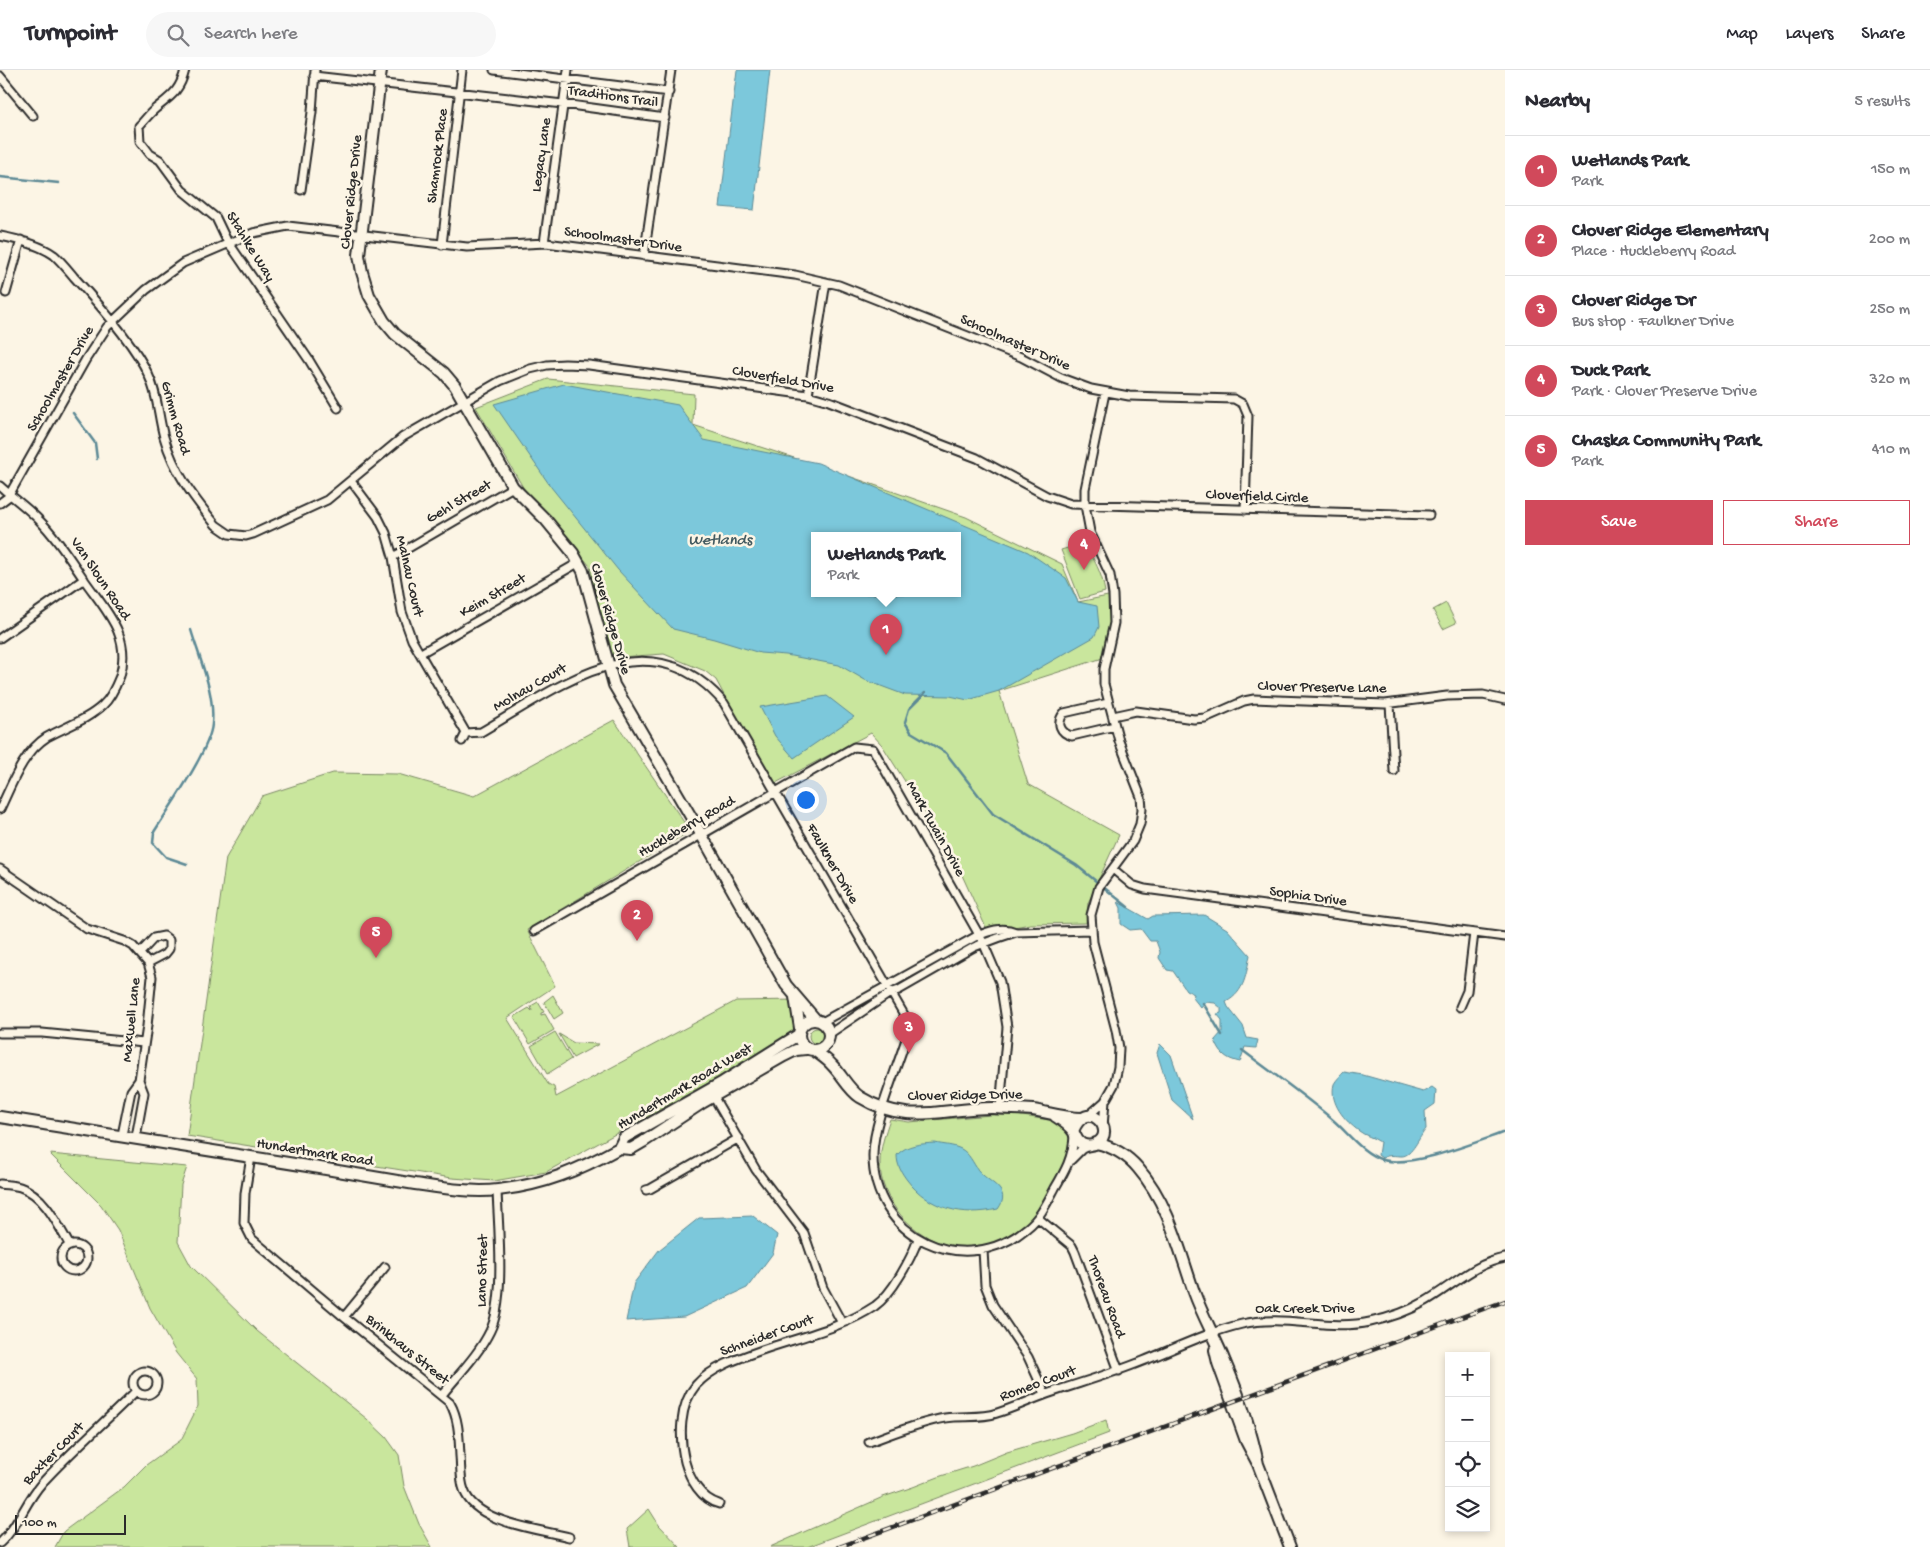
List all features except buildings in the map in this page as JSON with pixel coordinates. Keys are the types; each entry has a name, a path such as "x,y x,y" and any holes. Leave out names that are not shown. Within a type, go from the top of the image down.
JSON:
{"street":[{"name":"Stahlke Way","path":"185,70 182,84 169,99 153,110 139,126 140,141 150,154 160,160 182,190 216,218 228,243 309,360 338,408"},
{"name":"Clover Ridge Drive","path":"381,70 360,255 362,272 375,308 396,334 444,373 464,402 513,486 546,520 573,553 583,572 614,686 701,834 786,985 794,996 819,1021"},
{"name":"Shamrock Place","path":"442,245 462,70"},
{"path":"494,70 568,74 668,92"},
{"path":"644,256 671,70"},
{"name":"Traditions Trail","path":"315,73 379,84 563,104 664,118"},
{"path":"301,190 312,112 315,73"},
{"name":"Legacy Lane","path":"544,243 568,74"},
{"path":"0,76 33,116"},
{"name":"Schoolmaster Drive","path":"0,503 8,497 86,359 112,322 146,290 193,257 262,230 288,226 467,247 544,243 795,275 839,285 1021,357 1075,384 1105,393 1129,396 1234,399 1243,404 1248,416 1245,510"},
{"name":"Grimm Road","path":"0,236 22,240 53,254 134,350 148,374 159,408 164,435 177,471 194,499 222,531 237,536 253,534 318,505 351,481 403,437 464,402"},
{"path":"6,293 22,240"},
{"path":"808,395 826,282"},
{"name":"Cloverfield Drive","path":"464,402 515,374 547,365 565,364 590,365 808,395 849,407 977,458 1047,496 1071,504 1085,505"},
{"path":"918,1239 948,1250 965,1252 983,1250 1014,1238 1038,1218 1071,1160 1082,1149 1100,1141 1104,1129 1106,1102 1114,1085 1118,1067 1119,1048 1116,1030 1091,930 1092,908 1099,887 1133,842 1140,824 1142,809 1141,797 1115,726 1104,684 1104,669 1114,623 1113,595 1110,575 1090,532 1085,505 1085,489 1105,393"},
{"name":"Malnau Court","path":"351,481 378,517 393,557 402,612 412,640 466,733"},
{"name":"Van Sloun Road","path":"0,486 39,519 52,533 120,632 123,643 124,662 118,681 103,705 87,716 45,738 30,753 18,771 0,809"},
{"name":"Gehl Street","path":"393,557 513,486"},
{"name":"Cloverfield Circle","path":"1085,505 1429,515"},
{"name":"Keim Street","path":"421,654 578,563"},
{"path":"0,638 84,579"},
{"name":"Faulkner Drive","path":"608,665 635,661 658,662 687,671 713,690 724,703 888,990 906,1018 908,1032 875,1133 873,1155 874,1173 888,1208 901,1224 918,1239"},
{"name":"Molnau Court","path":"466,733 481,732 577,677 608,665"},
{"name":"Clover Preserve Lane","path":"1113,716 1136,711 1194,719 1205,718 1238,703 1254,699 1390,704 1447,696 1483,696 1505,700"},
{"path":"1108,703 1064,713 1060,718 1059,724 1062,731 1072,736 1115,726"},
{"path":"1390,704 1394,771"},
{"path":"462,740 466,733"},
{"name":"Huckleberry Road","path":"534,931 854,747"},
{"name":"Mark Twain Drive","path":"854,747 873,749 879,758 981,939 1000,982 1007,1028 1000,1108"},
{"name":"Maxwell Lane","path":"0,869 87,929 124,941 141,952 148,962 152,977 139,1080 144,1093 136,1137"},
{"name":"Sophia Drive","path":"1113,869 1132,885 1145,889 1505,937"},
{"path":"888,990 829,1037 823,1047 810,1049 800,1043 799,1032 807,1021 819,1021 888,990 899,990 981,939 1016,932 1091,930"},
{"path":"1460,1008 1467,991 1474,933"},
{"path":"141,952 154,938 164,936 168,940 169,949 165,954 148,962"},
{"name":"Clover Ridge Drive","path":"794,996 799,1032"},
{"path":"819,1021 829,1037"},
{"name":"Hundertmark Road West","path":"712,1093 799,1032"},
{"path":"0,1033 42,1033 144,1043"},
{"name":"Clover Ridge Drive","path":"829,1037 833,1065"},
{"name":"Clover Ridge Drive","path":"810,1049 833,1065 858,1096 883,1108 908,1114 923,1115 1000,1108 1085,1117"},
{"name":"Hundertmark Road West","path":"619,1148 624,1138 796,1050 810,1049"},
{"path":"122,1135 131,1092 139,1080"},
{"path":"712,1093 764,1181 793,1216 804,1233 823,1288 842,1323"},
{"path":"1071,1160 1073,1134 1077,1122 1106,1102"},
{"name":"Clover Ridge Drive","path":"1054,1115 1073,1134"},
{"path":"1085,1117 1092,1115 1097,1118 1119,1151 1138,1168 1159,1197 1178,1238 1194,1292 1211,1334 1225,1361 1253,1439 1258,1464 1290,1547"},
{"name":"Hundertmark Road","path":"0,1116 450,1189 497,1190 557,1178 580,1169 619,1148"},
{"path":"1073,1134 1084,1145 1093,1144 1119,1151"},
{"path":"646,1190 739,1138"},
{"name":"Brinkhaus Street","path":"251,1157 245,1193 244,1223 252,1239 450,1403 455,1413 463,1489 476,1508 496,1519 569,1537"},
{"path":"0,1184 20,1187 31,1193 51,1212 70,1246"},
{"name":"Lano Street","path":"442,1395 484,1341 495,1318 499,1288 497,1190"},
{"name":"Thoreau Road","path":"1038,1218 1072,1246 1119,1370"},
{"name":"Schneider Court","path":"719,1504 712,1502 698,1491 683,1453 682,1417 695,1386 714,1371 739,1358 842,1323 877,1305 886,1296 915,1248 918,1239"},
{"path":"983,1250 985,1285 993,1304 1028,1357 1045,1394"},
{"name":"Oak Creek Drive","path":"1211,1334 1243,1324 1272,1320 1346,1325 1369,1322 1396,1315 1425,1302 1478,1267 1505,1258"},
{"path":"344,1317 385,1267"},
{"name":"Romeo Court","path":"870,1442 942,1418 987,1416 1045,1394 1119,1370 1211,1334"},
{"name":"Baxter Court","path":"0,1543 9,1534 25,1506 42,1483 136,1392"}],"green space":[{"path":"548,379 694,394 693,425 966,517 1062,564 1078,602 1113,595 1106,657 999,691 1028,784 1119,835 1088,903 1086,923 1030,924 988,932 956,862 882,745 871,733 772,785 716,680 705,671 664,654 606,658 590,566 524,489 476,407"},
{"path":"1084,543 1097,566 1105,592 1080,599 1061,550"},
{"path":"1446,603 1456,623 1443,629 1433,610"},
{"path":"614,720 690,831 527,930 555,986 507,1018 548,1084 554,1087 556,1097 736,1001 796,1000 794,1036 546,1172 494,1181 452,1178 187,1136 226,858 262,796 333,773 398,774 474,796"},
{"path":"553,995 563,1013 554,1019 544,1002"},
{"path":"538,1002 544,1012 541,1015 545,1014 554,1030 530,1044 514,1017 529,1008 532,1011 531,1006"},
{"path":"814,1028 820,1028 825,1033 823,1042 814,1044 809,1039 809,1033"},
{"path":"555,1032 571,1059 547,1074 531,1046"},
{"path":"559,1034 574,1043 599,1044 573,1058"},
{"path":"991,1115 1016,1115 1049,1120 1061,1124 1072,1134 1070,1154 1042,1206 1017,1232 1010,1237 989,1245 969,1248 949,1246 936,1241 911,1226 892,1204 881,1177 880,1163 883,1141 890,1119 909,1122"},
{"path":"50,1154 187,1167 181,1185 178,1242 191,1266 257,1331 367,1419 386,1437 399,1455 404,1486 419,1524 432,1547 55,1547 64,1531 124,1487 146,1465 181,1440 198,1406 197,1379 176,1353 150,1308 118,1230 101,1205"},
{"path":"1106,1420 1109,1433 807,1547 770,1547 883,1497 973,1466 1007,1452 1072,1433"},
{"path":"649,1509 659,1525 680,1547 630,1547 627,1529"}],"water":[{"path":"737,70 770,70 754,210 720,207"},
{"name":"Wetlands","path":"564,384 678,405 704,440 818,463 1028,552 1066,578 1078,602 1097,606 1099,627 1094,637 999,691 968,700 950,696 905,695 865,680 839,665 786,655 760,653 673,629 618,570 551,487 494,404"},
{"path":"827,696 854,717 794,758 775,736 760,707"},
{"path":"1118,902 1148,919 1153,916 1204,915 1227,929 1250,955 1246,976 1241,988 1226,1002 1243,1026 1247,1038 1258,1040 1256,1048 1245,1047 1240,1062 1224,1055 1215,1040 1222,1032 1222,1020 1217,1014 1221,1013 1221,1008 1215,1003 1206,1002 1201,1008 1193,998 1194,994 1186,990 1173,971 1167,970 1159,958 1160,952 1156,941 1150,941 1141,929 1130,930 1121,924 1121,908"},
{"path":"1160,1044 1171,1055 1193,1119 1172,1100 1157,1053"},
{"path":"1344,1072 1363,1075 1423,1092 1432,1087 1436,1090 1435,1104 1425,1111 1426,1129 1409,1153 1402,1156 1382,1158 1378,1155 1380,1142 1361,1133 1339,1111 1333,1091 1335,1082"},
{"path":"935,1143 961,1149 971,1158 982,1175 1001,1191 1003,1196 1002,1202 998,1209 972,1212 960,1211 936,1204 916,1190 901,1171 897,1155 905,1149 919,1144"},
{"path":"753,1216 777,1235 773,1253 747,1288 684,1317 626,1321 634,1283 659,1250 699,1218"}],"waterway":[{"path":"0,177 59,183"},
{"path":"73,413 95,443 97,459"},
{"path":"187,864 166,857 153,843 154,832 197,763 210,735 212,724 209,689 191,630"},
{"path":"925,693 909,709 905,722 911,732 946,753 993,814 1076,865 1128,907"},
{"path":"1203,1003 1222,1035"},
{"path":"1242,1050 1322,1111 1362,1148 1383,1160 1396,1162 1427,1157 1505,1132"}],"railway":[{"path":"839,1547 1505,1301"}],"place":[{"name":"Duck Park","path":"1084,570"},
{"name":"Wetlands Park","path":"886,655"},
{"name":"Clover Ridge Elementary","path":"637,941"},
{"name":"Chaska Community Park","path":"376,958"},
{"name":"Clover Ridge Dr","path":"909,1053"}]}
